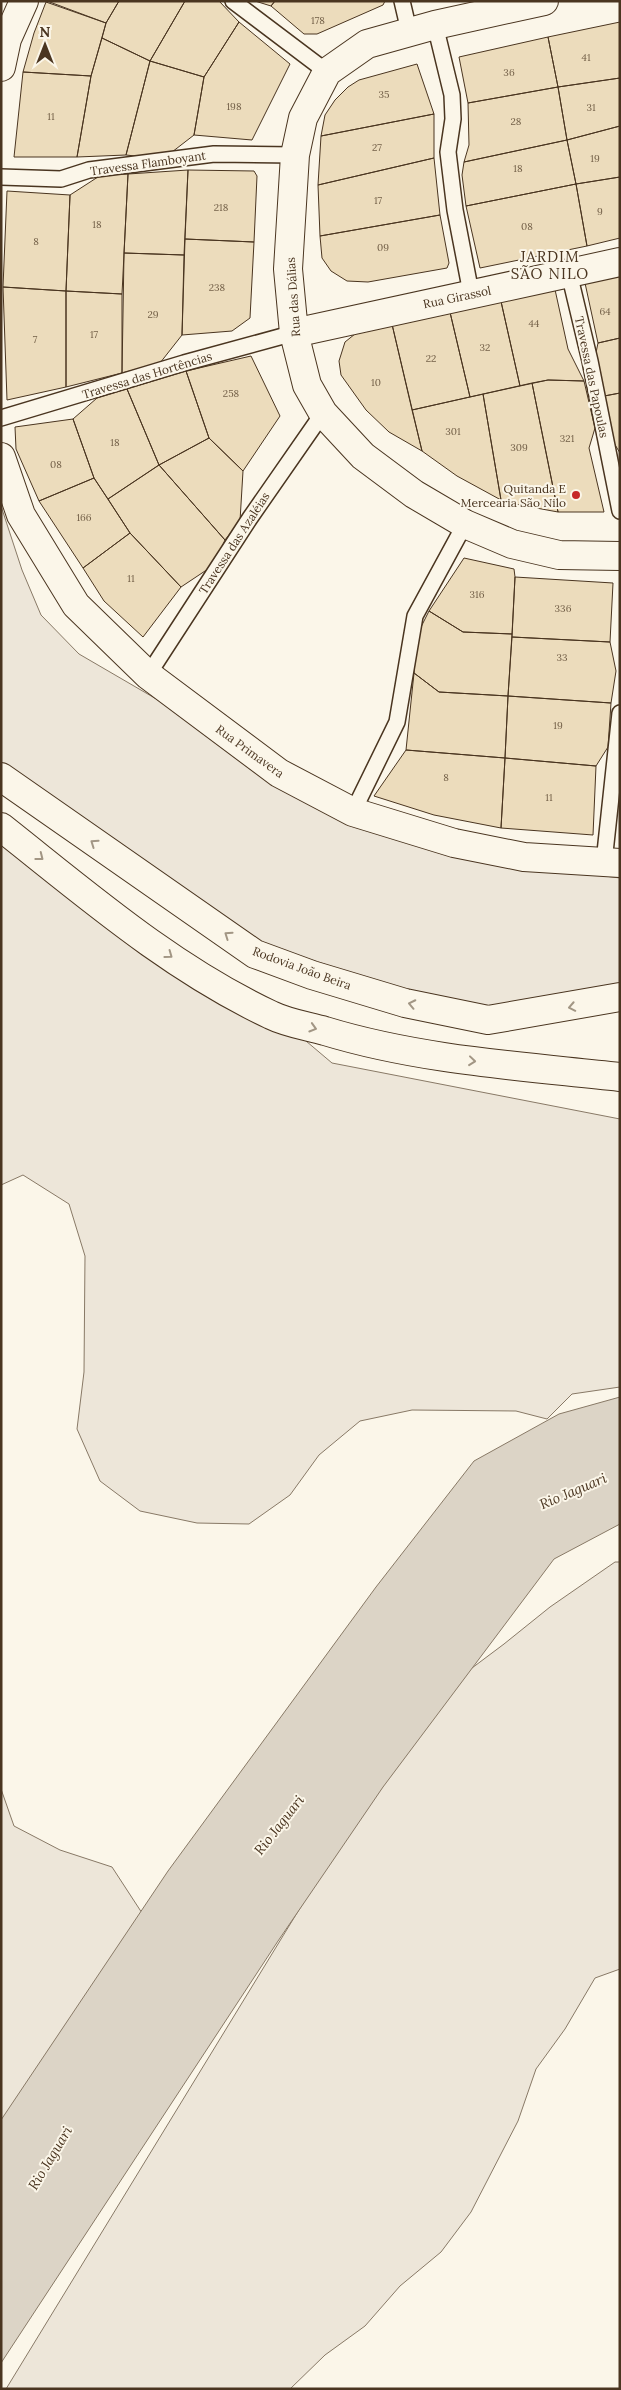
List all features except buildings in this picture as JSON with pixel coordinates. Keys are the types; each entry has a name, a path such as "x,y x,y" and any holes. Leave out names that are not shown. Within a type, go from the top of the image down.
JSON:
{"street":[{"path":"1,67 7,39 24,1"},
{"name":"Rua das Dálias","path":"544,1 409,31 367,44 327,72 303,118 295,155 288,269 294,333 307,385 323,413 363,456 414,494 465,524 512,544 559,555 620,556"},
{"name":"Rua Girassol","path":"294,333 620,262"},
{"name":"Rua Primavera","path":"1,458 21,515 76,605 148,675 279,773 353,812 454,843 524,857 612,863"},
{"name":"Rodovia João Beira","path":"1,777 255,954 312,975 405,1003 488,1020 620,997"},
{"path":"1,827 114,916 196,975 272,1016 359,1042 448,1058 620,1077"}],"lane":[{"path":"233,1 327,72"},
{"path":"402,1 409,31"},
{"path":"435,25 452,95 453,118 448,152 455,210 471,293"},
{"name":"Travessa Flamboyant","path":"1,177 61,179 89,170 214,154 295,155"},
{"name":"Travessa das Papoulas","path":"569,273 590,361 620,511"},
{"name":"Travessa das Hortências","path":"1,418 294,333"},
{"name":"Travessa das Azaléias","path":"148,675 250,518 323,413"},
{"path":"353,812 397,722 415,616 465,524"},
{"path":"612,863 620,713"}],"shaded area":[{"path":"1,506 22,570 41,615 79,654 316,792 469,858 620,878 620,989 538,1001 478,1007 371,980 261,943 1,769"},
{"path":"1,845 293,1030 332,1063 620,1119 620,1387 572,1394 547,1419 516,1411 412,1410 360,1421 319,1455 290,1495 249,1524 197,1523 140,1511 100,1481 77,1429 84,1372 85,1256 69,1204 23,1175 1,1185"},
{"path":"615,1562 620,1562 620,1969 595,1978 565,2029 536,2069 518,2121 471,2212 441,2252 400,2286 365,2326 325,2355 290,2389 6,2389 407,1733 452,1683 550,1607"},
{"path":"1,1789 14,1826 60,1850 112,1867 142,1913 1,2145"}],"water":[{"name":"Rio Jaguari","path":"620,1397 620,1524 554,1559 383,1787 278,1941 1,2363 1,2120 168,1871 376,1587 474,1461 559,1414"}],"place":[{"name":"Quitanda E Mercearia São Nilo","path":"576,495"}],"district":[{"name":"JARDIM SÃO NILO","path":"550,264"}]}
